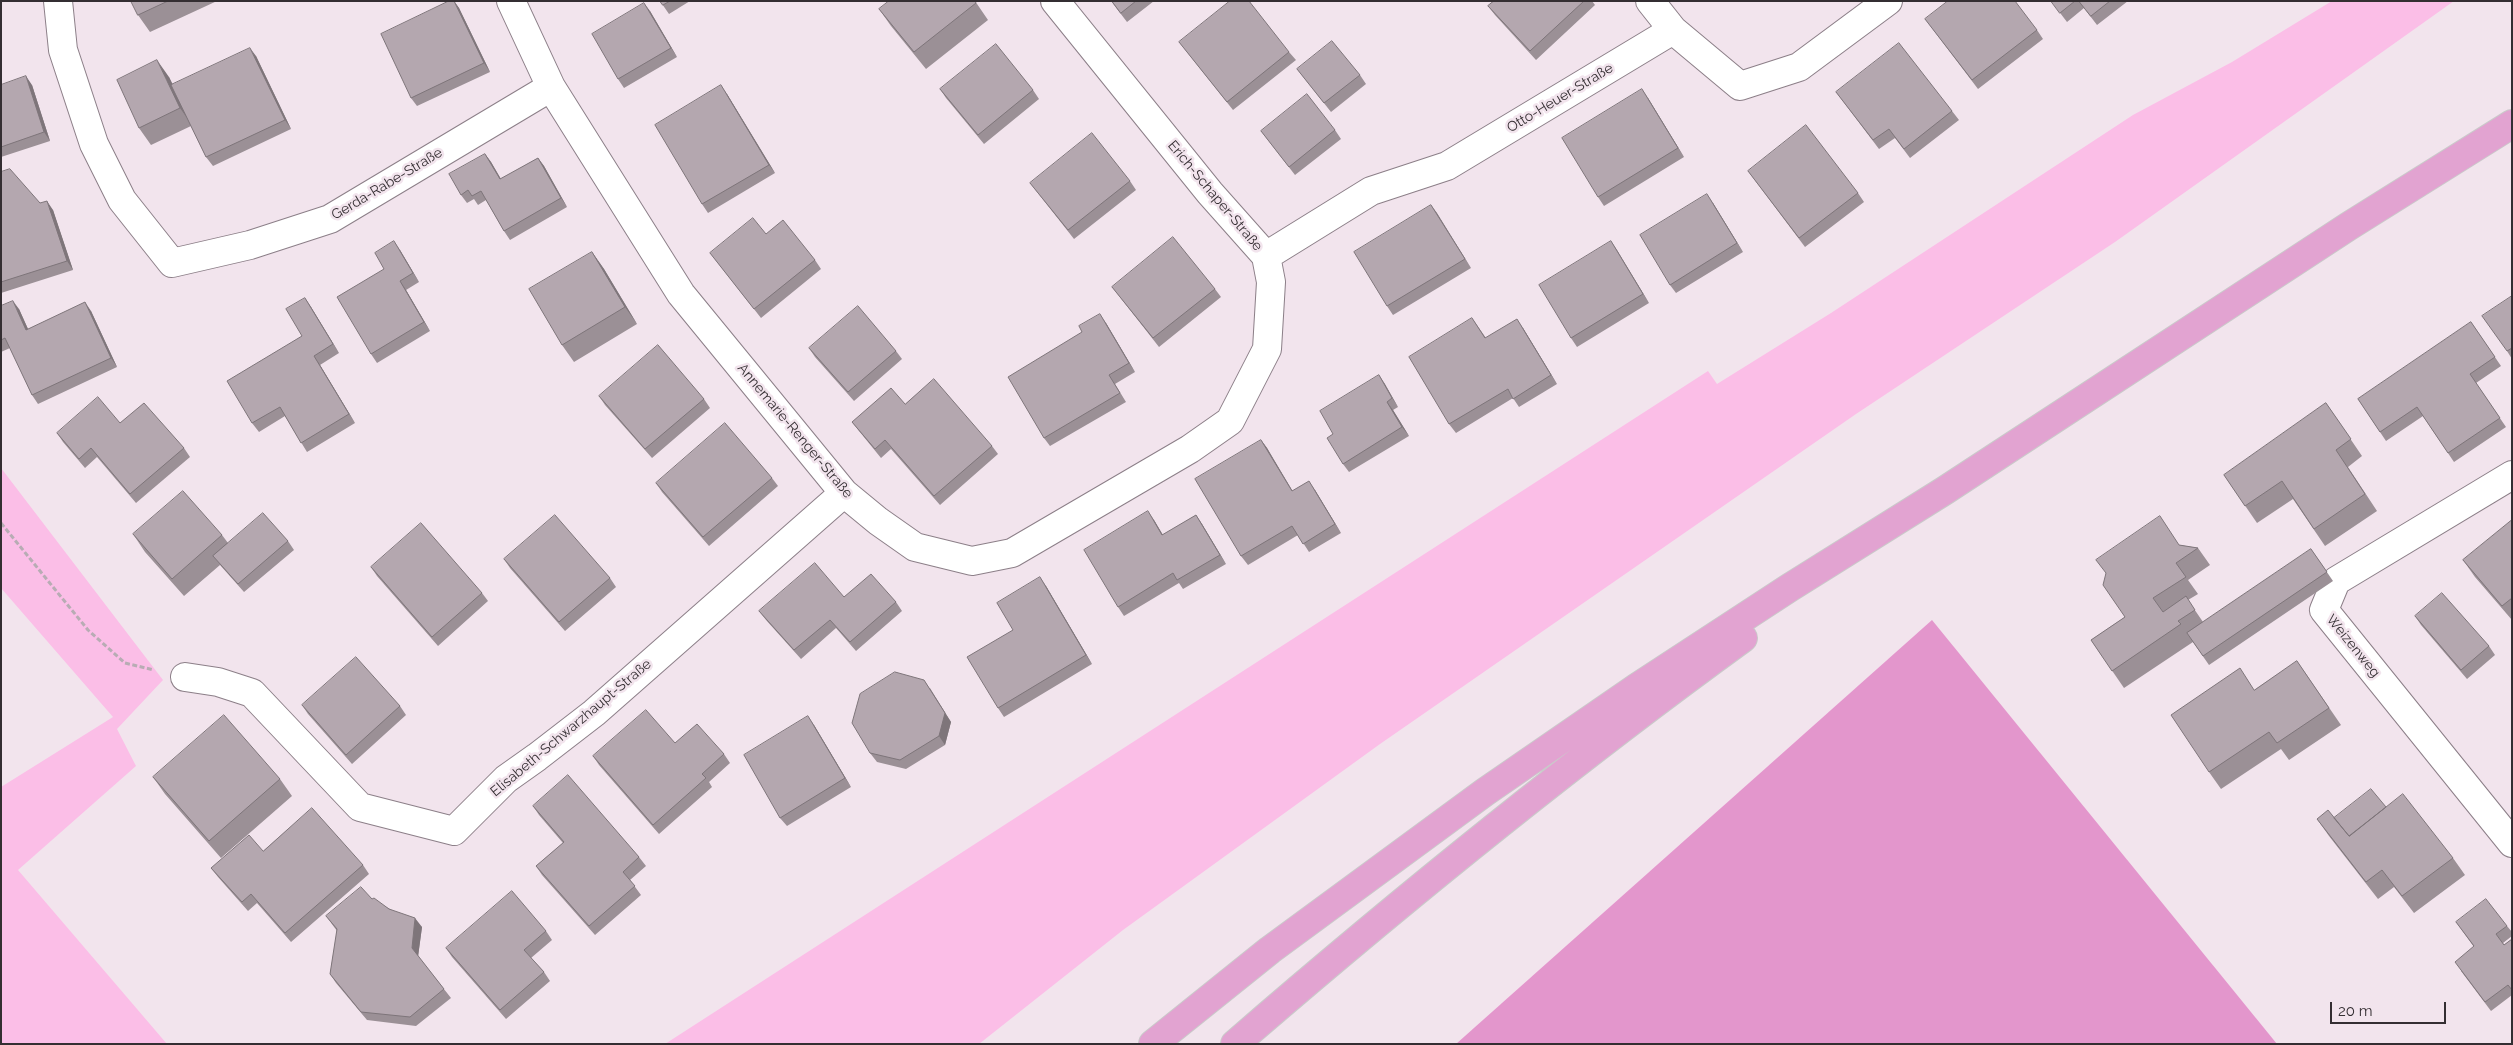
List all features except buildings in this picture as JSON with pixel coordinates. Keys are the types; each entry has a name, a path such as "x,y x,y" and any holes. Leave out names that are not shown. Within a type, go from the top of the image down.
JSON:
{"main road":[{"path":"1153,1044 1270,950 1484,792 1636,688 1789,588 1944,491 2325,242 2512,124"},
{"path":"1235,1044 1337,955 1536,794 1739,641 1944,491"}],"street":[{"name":"Gerda-Rabe-Straße","path":"58,1 63,50 94,144 122,200 172,263 250,245 330,219 551,87"},
{"name":"Annemarie-Renger-Straße","path":"511,1 551,87 681,294 844,493 878,521 915,547 972,560 1012,553 1190,449 1230,421 1267,349 1271,282 1266,256"},
{"name":"Erich-Schaper-Straße","path":"1056,1 1210,193 1266,256 1371,191 1446,166"},
{"path":"1650,1 1673,30 1740,86 1799,67 1888,1"},
{"name":"Otto-Heuer-Straße","path":"1446,166 1673,30"},
{"name":"Weizenweg","path":"2512,475 2336,581 2324,610 2512,843"},
{"name":"Elisabeth-Schwarzhaupt-Straße","path":"185,677 218,682 252,693 360,807 454,831 506,778 537,757 594,712 844,493"}],"path":[{"path":"1,523 88,630 125,662 185,677"}],"shaded area":[{"path":"2332,1 2454,1 2115,242 1856,414 1380,744 1123,930 979,1044 665,1044 1708,371 1717,384 1831,313 2133,115 2232,62"},
{"path":"1,468 163,680 117,729 136,766 18,870 167,1044 1,1044 1,787 113,717 1,588"},
{"path":"1932,620 2277,1044 1456,1044"}]}
